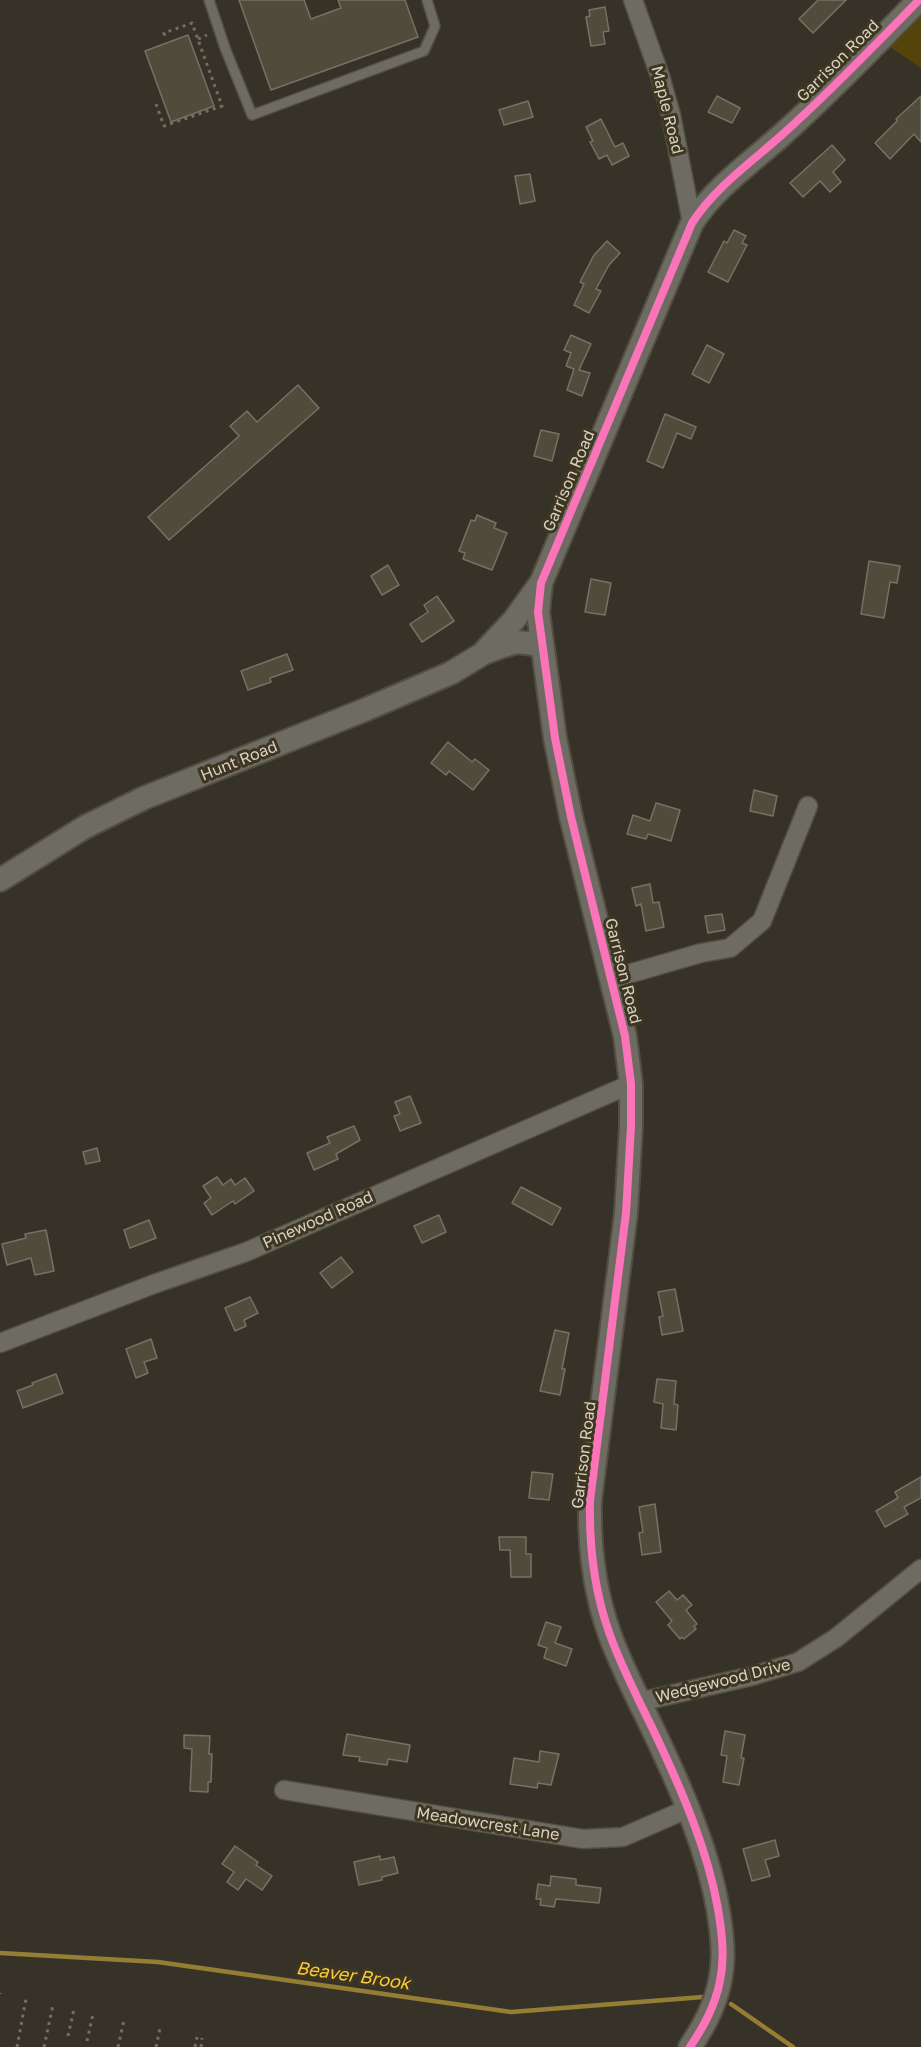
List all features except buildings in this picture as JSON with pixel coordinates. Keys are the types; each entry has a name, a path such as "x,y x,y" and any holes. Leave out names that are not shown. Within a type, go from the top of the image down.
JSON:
{"street":[{"name":"Maple Road","path":"633,0 671,115 692,223"},
{"name":"Garrison Road","path":"690,2047 703,2028 721,1979 722,1932 709,1868 673,1774 614,1646 599,1602 589,1537 590,1501 627,1213 632,1126 631,1084 625,1036 562,777 538,612 540,583 692,223 711,197 785,133 919,0"},
{"name":"Hunt Road","path":"484,653 514,620 540,583"},
{"name":"Hunt Road","path":"0,880 85,827 144,798 362,711 451,673 484,653 517,642 542,645"},
{"path":"611,979 700,952 730,948 762,921 808,806"},
{"name":"Pinewood Road","path":"0,1343 154,1284 246,1252 631,1084"},
{"name":"Wedgewood Drive","path":"639,1702 752,1676 798,1662 836,1638 921,1569"},
{"name":"Meadowcrest Lane","path":"284,1790 583,1839 623,1837 687,1809"}],"lane":[{"path":"209,0 252,116 424,51 435,26 427,0"}],"path":[{"path":"156,104 164,126 222,106 192,23 164,33 166,39"},
{"path":"198,39 207,35"},
{"path":"17,2047 26,1999"},
{"path":"44,2047 53,2005"},
{"path":"68,2036 74,2009"},
{"path":"87,2041 93,2014"},
{"path":"118,2047 124,2020"},
{"path":"156,2047 160,2028"},
{"path":"195,2047 197,2037"},
{"path":"201,2047 202,2038"}],"shaded area":[{"path":"921,10 921,68 887,45"}],"waterway":[{"name":"Beaver Brook","path":"0,1953 158,1962 511,2012 703,1997"},
{"name":"Beaver Brook","path":"731,2004 793,2047"}],"cycle path":[{"path":"690,2047 708,2016 720,1981 721,1927 714,1887 685,1800 610,1635 596,1586 590,1536 590,1501 626,1213 631,1084 625,1036 571,817 555,738 538,612 541,583 692,223 723,186 819,101 919,0"}]}
